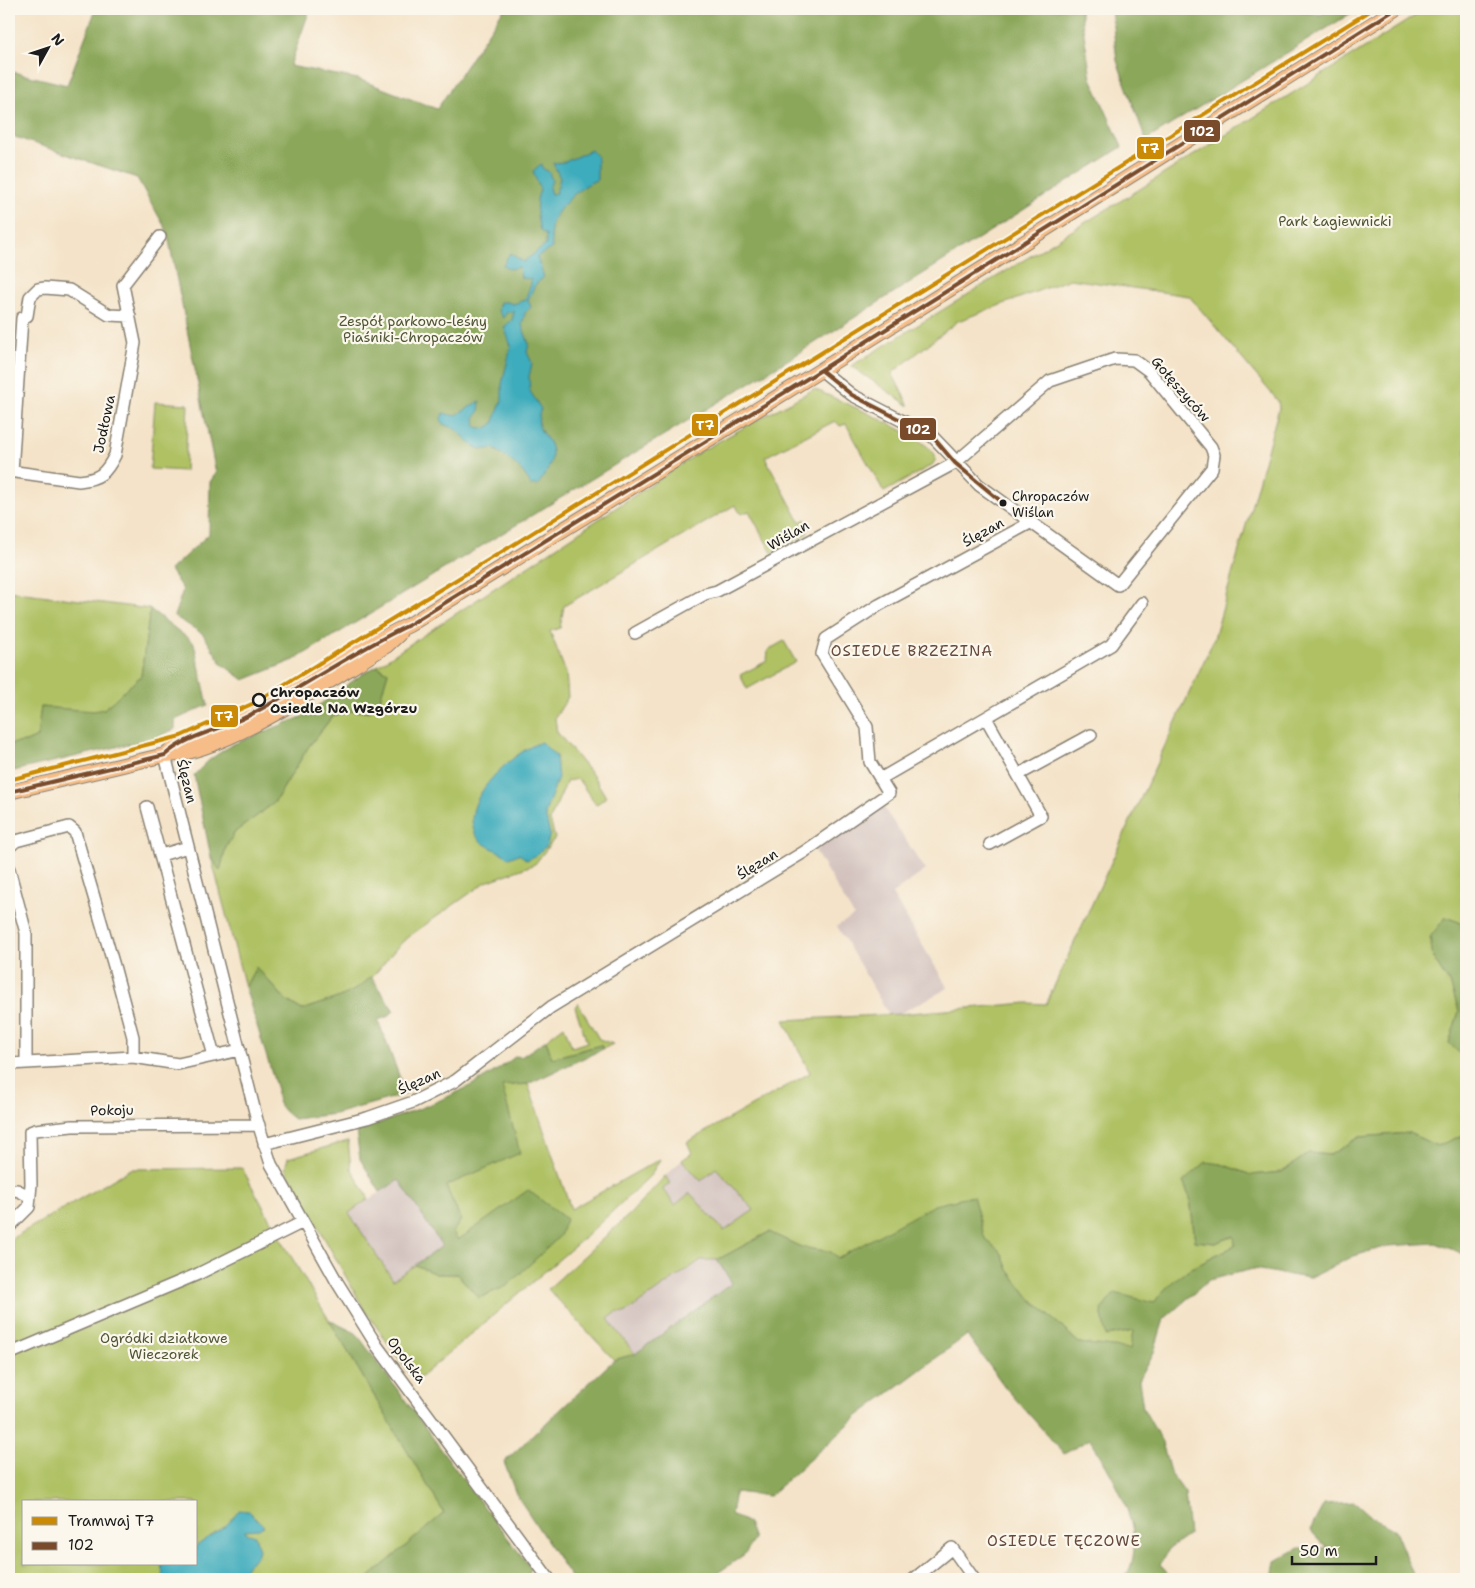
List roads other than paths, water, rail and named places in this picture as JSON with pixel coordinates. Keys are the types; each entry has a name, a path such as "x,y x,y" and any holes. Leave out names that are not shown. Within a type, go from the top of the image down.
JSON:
{"main road":[{"path":"9,792 165,755 181,755 203,747 288,706 386,646 409,625 822,370 1126,176 1396,9"}],"street":[{"name":"Jodłowa","path":"130,316 109,315 69,290 38,289 30,297 27,316 22,318 10,471 79,481 99,476 107,470 115,455 135,343 130,316 123,285 160,237"},
{"name":"Gołęszyców","path":"955,463 1050,381 1115,359 1124,358 1142,365 1211,447 1214,461 1210,474 1118,585"},
{"name":"Ślęzan","path":"822,370 852,395 932,436 955,463 979,484 1030,523 1118,585"},
{"name":"Wiślan","path":"635,633 705,594 717,591 955,463"},
{"name":"Ślęzan","path":"165,755 264,1144 367,1118 413,1102 455,1081 551,1007 799,855 889,793 870,762 867,727 822,654 826,639 879,605 1030,523"},
{"path":"880,779 1111,645 1142,603"},
{"path":"986,718 1041,816 990,844"},
{"path":"1018,776 1091,735"},
{"path":"147,807 214,1056"},
{"path":"9,847 16,841 69,827 75,832 133,1036 133,1057"},
{"path":"161,856 188,847"},
{"path":"9,869 26,933 26,1063"},
{"path":"9,1064 133,1057 178,1064 240,1050"},
{"name":"Pokoju","path":"9,1227 29,1207 31,1184 30,1132 72,1126 259,1125"},
{"name":"Opolska","path":"264,1144 271,1164 303,1222 337,1282 377,1346 549,1579"},
{"path":"9,1191 17,1190 29,1196"},
{"path":"9,1354 198,1274 303,1222"},
{"path":"914,1579 952,1548 974,1579"}],"water":[{"path":"591,150 597,157 597,180 576,193 562,207 553,221 551,230 552,248 537,257 544,277 535,285 528,300 531,307 525,313 522,325 529,344 527,352 532,363 529,377 530,391 541,409 539,417 540,429 551,446 552,452 550,465 538,485 530,485 520,469 504,455 493,448 484,449 472,445 458,431 444,425 441,419 443,413 455,416 480,401 479,412 475,417 476,427 485,429 493,424 502,400 502,384 511,346 504,327 512,320 514,312 507,312 503,318 498,310 500,302 513,304 525,300 531,284 531,279 521,278 519,267 509,269 503,265 510,253 523,262 546,245 546,235 540,231 538,221 537,205 540,190 533,171 541,164 542,168 549,172 552,181 549,188 551,194 556,193 560,178 553,163 565,162"},
{"path":"541,742 556,756 558,778 545,813 550,834 547,845 537,855 527,860 519,854 509,858 477,837 472,823 474,809 480,794 503,767 516,756"},
{"path":"239,1510 249,1511 264,1526 259,1529 245,1530 247,1534 255,1535 259,1550 257,1556 248,1564 238,1579 164,1579 161,1566 198,1566 198,1545 226,1526"}],"tram line":[{"name":"T7","path":"9,780 181,736 254,703 500,553 1373,9"}],"place":[{"name":"Chropaczów Wiślan","path":"1003,503"},
{"name":"Chropaczów Osiedle Na Wzgórzu","path":"259,700"}],"district":[{"name":"OSIEDLE BRZEZINA","path":"912,651"},
{"name":"OSIEDLE TĘCZOWE","path":"1064,1541"}],"park label":[{"name":"Park Łagiewnicki","path":"1335,221"},
{"name":"Zespół parkowo-leśny Piaśniki-Chropaczów","path":"413,330"},
{"name":"Ogródki działkowe Wieczorek","path":"164,1346"}]}
